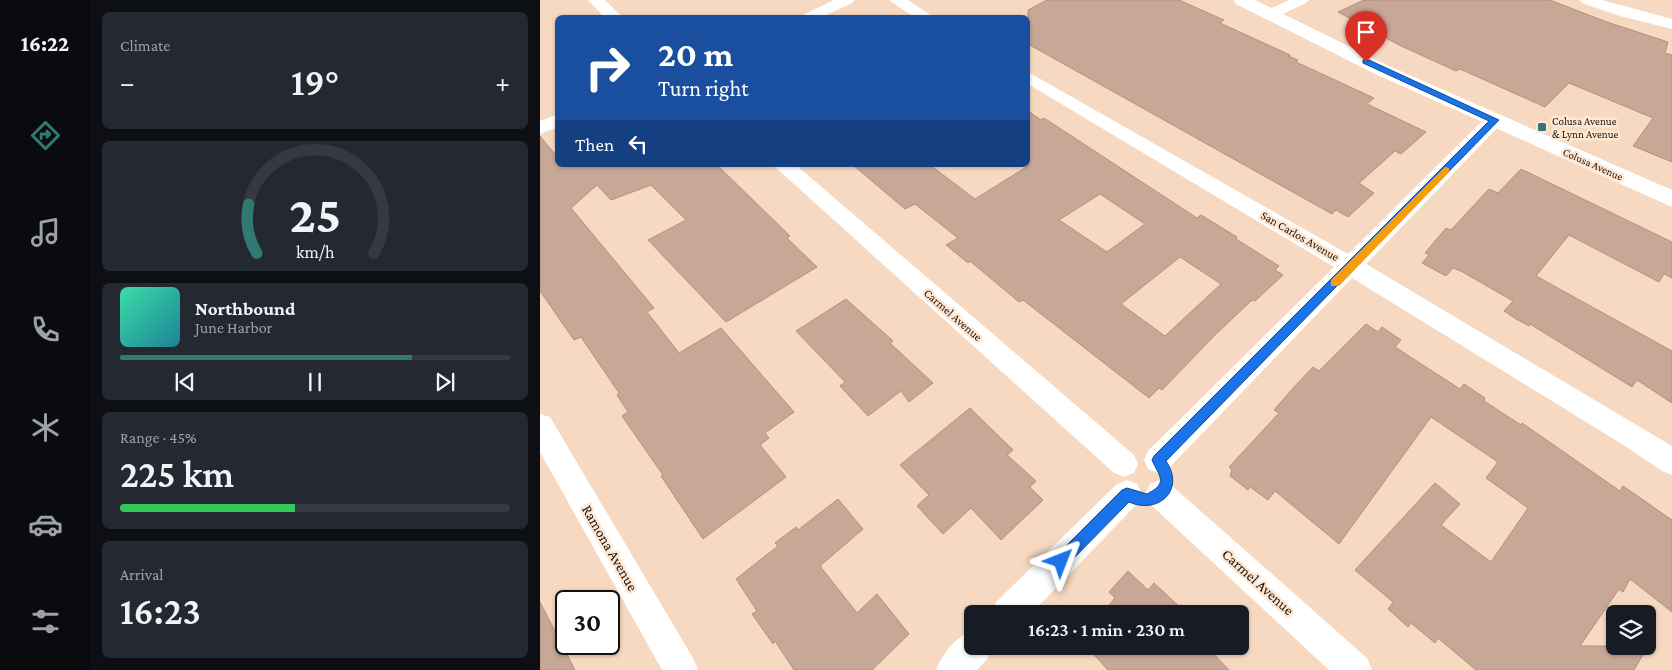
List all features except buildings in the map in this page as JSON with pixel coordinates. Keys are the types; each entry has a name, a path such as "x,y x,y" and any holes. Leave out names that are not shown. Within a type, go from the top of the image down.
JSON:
{"street":[{"path":"596,0 612,15"},
{"path":"812,15 847,0"},
{"path":"897,0 922,15"},
{"name":"Colusa Avenue","path":"1242,0 1382,70 1672,200"},
{"path":"1270,15 1301,0"},
{"path":"1586,0 1626,13 1672,24"},
{"name":"San Carlos Avenue","path":"1030,77 1351,267 1634,437 1672,462"},
{"path":"1158,460 1351,267 1494,120"},
{"path":"540,128 555,121"},
{"name":"Carmel Avenue","path":"784,167 1124,464"},
{"name":"Ramona Avenue","path":"540,426 680,670"},
{"path":"1140,455 1158,460 1167,473 1168,481 1160,494 1148,500 1140,500 1127,494 1119,479 1120,471 1124,464 1131,458 1140,455"},
{"path":"1017,605 1127,494"},
{"name":"Carmel Avenue","path":"1160,494 1355,670"},
{"path":"953,670 967,655"}],"slow traffic":[{"path":"1335,283 1445,170"}],"place":[{"name":"Colusa Avenue & Lynn Avenue","path":"1542,127"}],"route":[{"path":"1061,561 1127,494 1140,500 1148,500 1160,494 1168,481 1164,466 1158,460 1351,267 1494,120 1366,62"}]}
